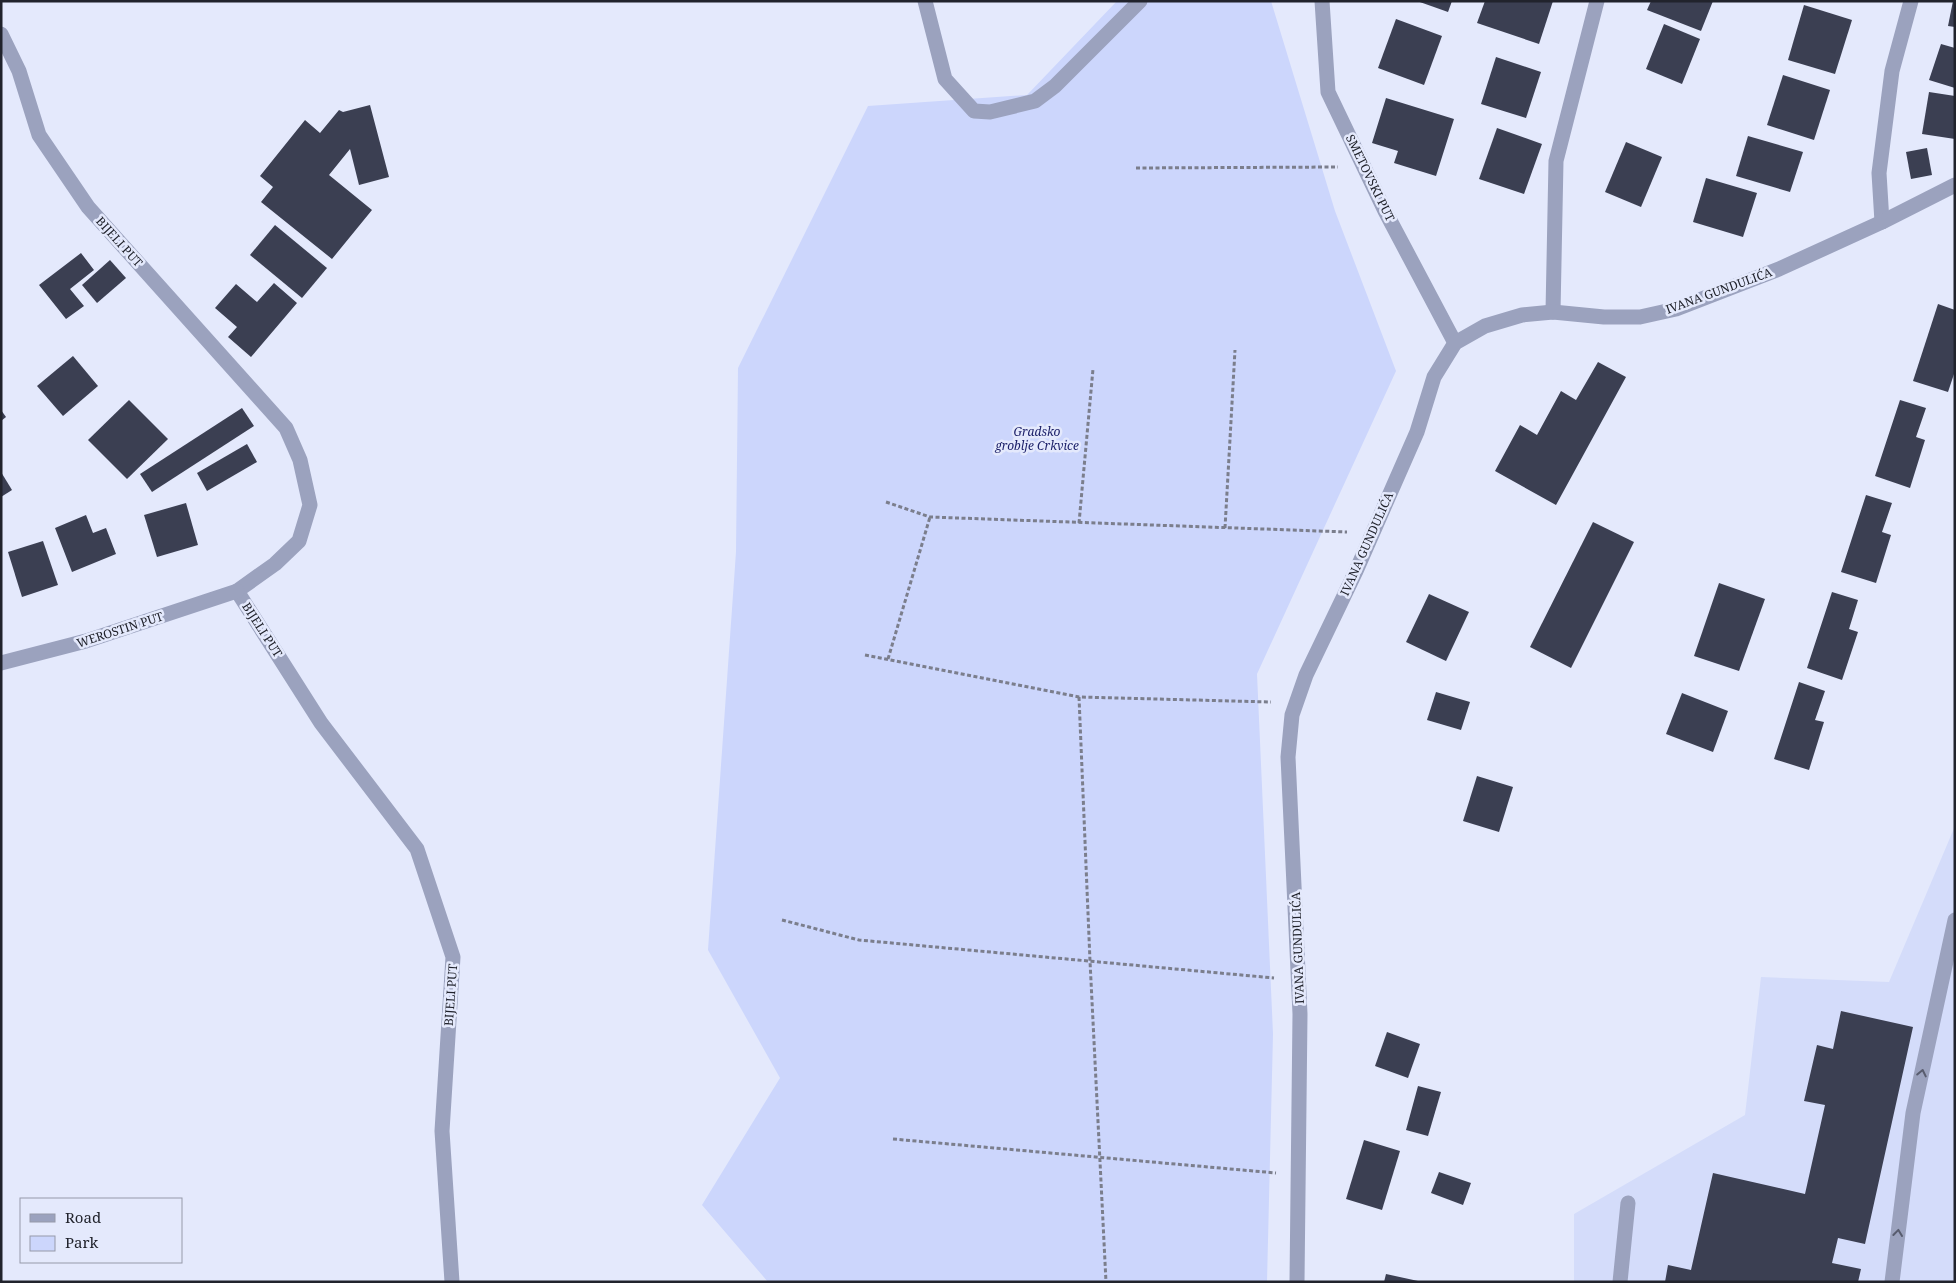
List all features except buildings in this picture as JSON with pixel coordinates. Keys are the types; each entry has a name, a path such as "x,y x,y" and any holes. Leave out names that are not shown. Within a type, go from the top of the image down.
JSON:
{"street":[{"path":"925,1 946,79 974,111 990,112 1035,101 1055,86 1140,1"},
{"name":"SMETOVSKI PUT","path":"1322,1 1328,92 1455,343"},
{"path":"1554,312 1556,161 1597,1"},
{"path":"1882,222 1879,173 1892,71 1911,1"},
{"name":"BIJELI PUT","path":"1,34 19,71 39,136 88,207 286,428 300,460 310,506 299,541 275,564 237,591 321,723 417,849 453,957 442,1131 452,1282"},
{"name":"IVANA GUNDULIĆA","path":"1297,1282 1299,981 1288,757 1292,715 1306,675 1373,533 1417,432 1434,377 1455,343 1485,326 1522,315 1554,312 1604,317 1640,317 1676,309 1778,269 1882,222 1955,185"},
{"name":"WEROSTIN PUT","path":"1,664 86,641 237,591"},
{"path":"1892,1282 1913,1113 1955,920"},
{"path":"1620,1282 1628,1203"}],"path":[{"path":"1136,168 1364,166"},
{"path":"1225,528 1236,350"},
{"path":"1079,523 1093,369"},
{"path":"886,502 930,517 1373,533"},
{"path":"888,659 930,517"},
{"path":"866,655 1079,697 1297,703"},
{"path":"1079,697 1106,1282"},
{"path":"782,920 859,940 1299,981"},
{"path":"893,1139 1298,1175"}],"shaded area":[{"path":"1955,826 1955,1282 1574,1282 1574,1214 1745,1115 1761,977 1889,982"}],"green space":[{"name":"Gradsko groblje Crkvice","path":"1117,1 1271,1 1335,211 1396,371 1257,674 1273,1034 1267,1282 768,1282 702,1205 780,1078 708,950 736,552 738,368 868,106 1027,95"}]}
